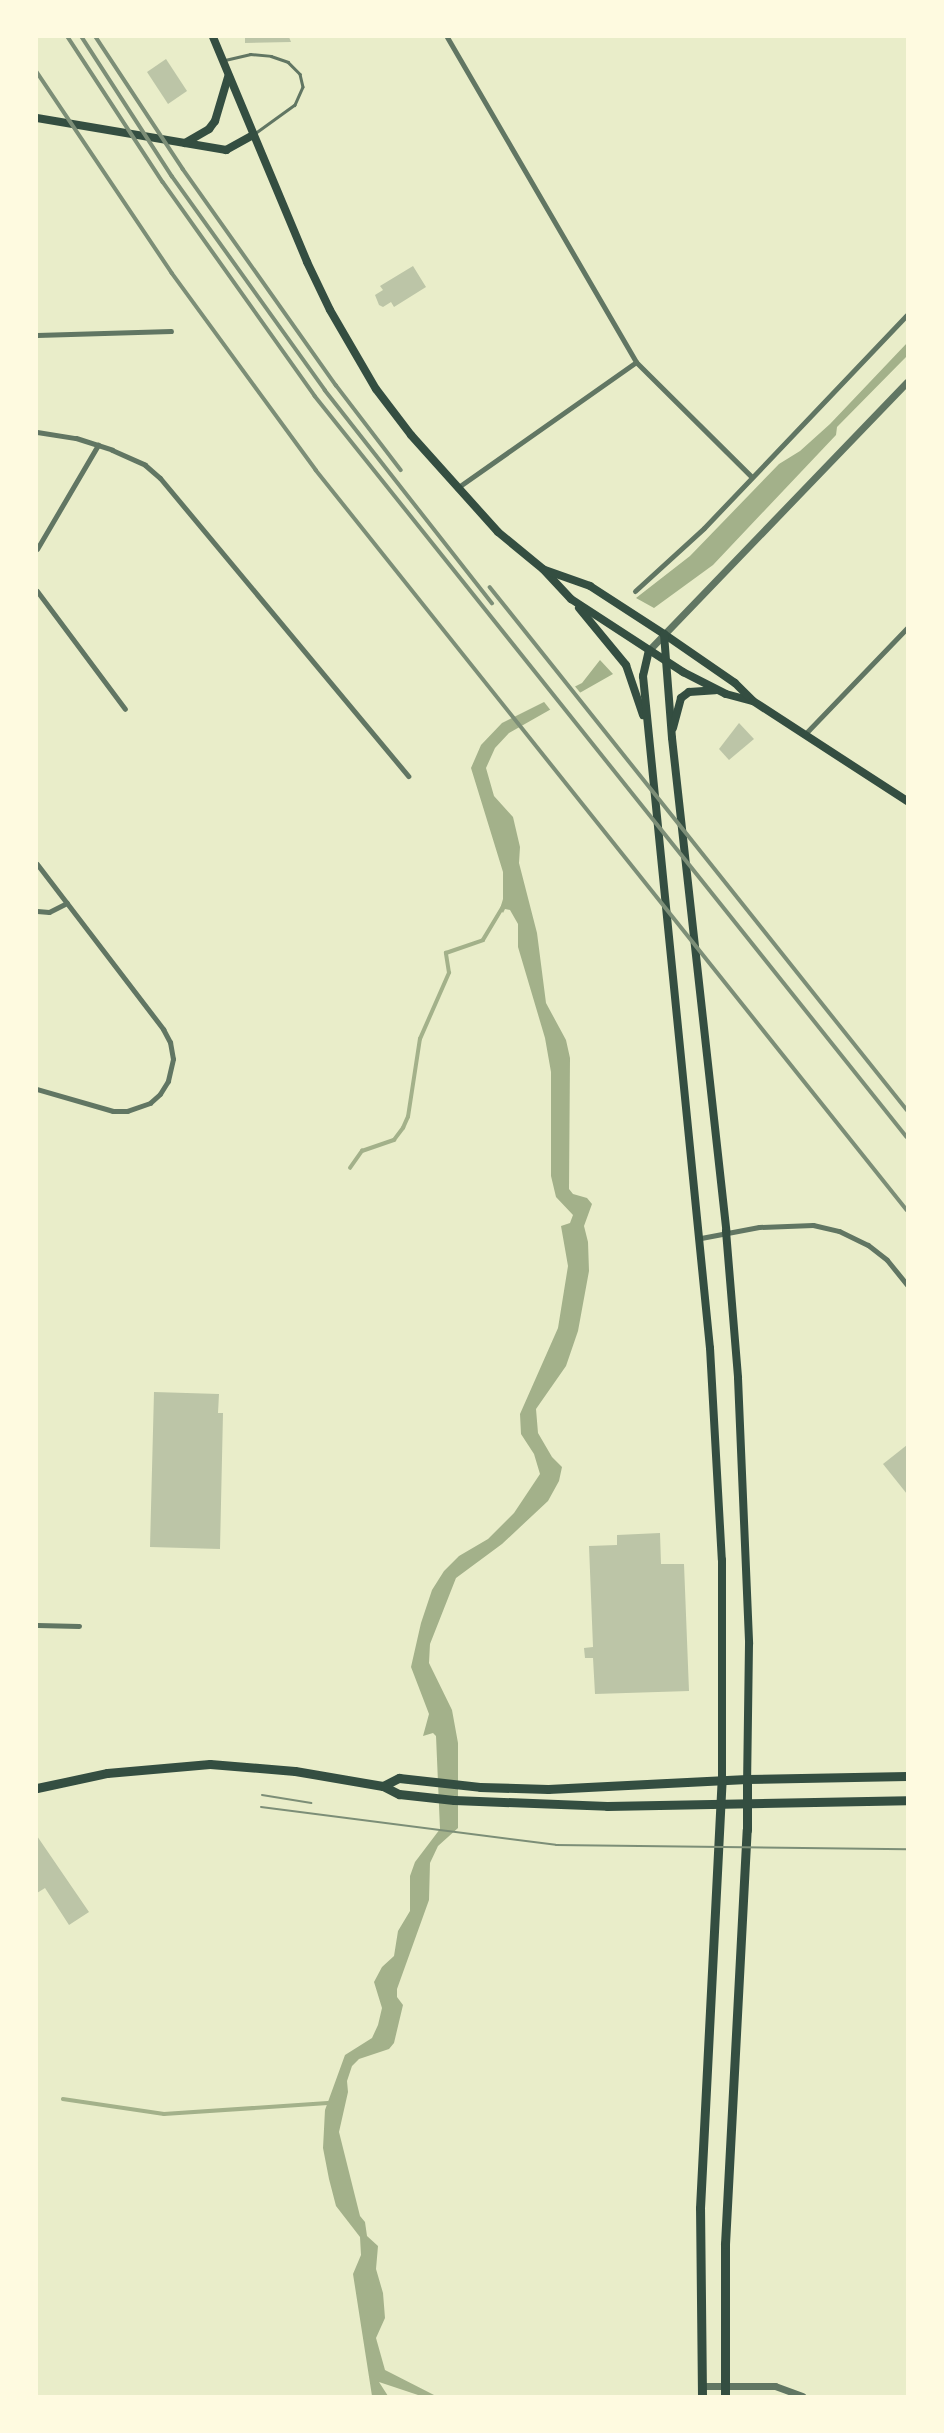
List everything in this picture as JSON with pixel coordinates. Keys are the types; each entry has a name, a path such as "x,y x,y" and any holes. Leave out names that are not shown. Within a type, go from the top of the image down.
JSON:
{"main road":[{"path":"214,37 228,77 330,310 376,389 457,488 498,532 543,569 626,665 650,738"},
{"path":"185,143 209,129 215,121 228,77"},
{"path":"37,118 226,150 253,135"},
{"path":"543,569 590,586 735,683 752,701 907,801"},
{"path":"571,599 649,650 726,694"},
{"path":"664,634 671,738 726,1231 743,1466 749,1644 748,1801 727,2192 725,2392"},
{"path":"649,650 665,647 687,652"},
{"path":"649,650 643,676 701,1238 722,1560 722,1802 700,2208 702,2391"},
{"path":"671,738 677,706 685,696 713,689 752,701"},
{"path":"37,1788 136,1769 210,1764 282,1769 383,1786 399,1794 484,1802 607,1806 748,1801 907,1800"},
{"path":"383,1786 400,1778 480,1787 548,1789 747,1779 907,1776"}],"street":[{"path":"447,37 636,362 752,477"},
{"path":"635,591 704,528 907,314"},
{"path":"37,335 171,331"},
{"path":"457,488 636,362"},
{"path":"649,650 907,382"},
{"path":"37,432 98,445 145,465 160,478 408,776"},
{"path":"37,549 98,445"},
{"path":"37,591 125,709"},
{"path":"805,734 907,628"},
{"path":"37,864 154,1016 173,1050 172,1069 160,1094 139,1108 113,1111 37,1089"},
{"path":"37,911 49,912 67,903"},
{"path":"701,1238 726,1231 813,1225 839,1231 869,1245 887,1260 907,1285"},
{"path":"37,1625 79,1626"},
{"path":"702,2391 725,2392 775,2386 802,2396"}],"lane":[{"path":"222,61 250,54 271,55 288,62 300,74 303,88 295,105 253,135"}],"shaded area":[{"path":"907,343 907,356 837,427 836,435 713,565 654,608 636,598 690,556 779,464 800,451 830,424"},
{"path":"600,660 613,674 509,733 495,748 486,768 494,796 513,817 520,847 519,863 537,933 546,1003 566,1040 570,1058 569,1189 573,1194 587,1198 592,1204 584,1226 588,1242 589,1271 578,1331 566,1366 536,1409 538,1433 552,1457 562,1467 559,1481 548,1501 502,1544 456,1578 430,1644 429,1663 452,1710 458,1743 458,1828 438,1846 430,1863 429,1900 397,1989 397,1997 403,2005 394,2043 389,2049 359,2059 352,2066 339,2132 360,2216 365,2222 367,2236 378,2246 376,2269 383,2293 385,2318 376,2338 385,2370 436,2396 421,2396 379,2382 388,2396 372,2396 353,2274 361,2255 360,2237 336,2206 323,2148 325,2110 345,2055 372,2038 378,2025 382,2008 374,1982 382,1967 394,1956 398,1931 410,1911 410,1876 415,1862 440,1829 436,1736 433,1733 423,1736 429,1714 411,1667 421,1623 432,1590 444,1571 459,1556 488,1539 514,1513 540,1474 534,1454 521,1434 520,1414 558,1328 568,1266 561,1226 570,1223 573,1215 556,1197 551,1176 551,1072 545,1038 518,947 518,924 510,910 505,909 503,913 500,909 503,899 503,872 471,768 481,745 502,723 582,683"}],"pier":[{"path":"573,684 583,696 552,712 541,698"}],"building":[{"path":"245,37 289,37 291,42 245,43"},
{"path":"166,59 187,91 168,104 147,72"},
{"path":"413,266 426,287 394,307 391,302 383,307 379,305 375,295 383,290 380,286"},
{"path":"739,723 754,739 729,760 719,749"},
{"path":"154,1392 219,1394 218,1413 223,1413 220,1549 150,1547"},
{"path":"907,1445 907,1494 883,1464"},
{"path":"660,1533 661,1564 684,1564 689,1691 595,1694 593,1658 585,1658 584,1648 593,1647 589,1546 617,1545 617,1535"},
{"path":"37,1836 89,1912 69,1925 45,1888 37,1893"}],"waterway":[{"path":"350,1168 362,1151 394,1140 408,1117 420,1039 449,973 446,953 483,940 503,907"},
{"path":"63,2099 164,2114 328,2103"}],"tram line":[{"path":"262,1795 311,1803"},
{"path":"261,1807 556,1845 907,1849"}],"railway":[{"path":"68,37 163,182 315,396 907,1137"},
{"path":"82,37 172,176 325,390 492,603"},
{"path":"96,37 183,169 336,385 401,470"},
{"path":"37,72 172,273 316,470 907,1210"},
{"path":"490,587 907,1110"}]}
